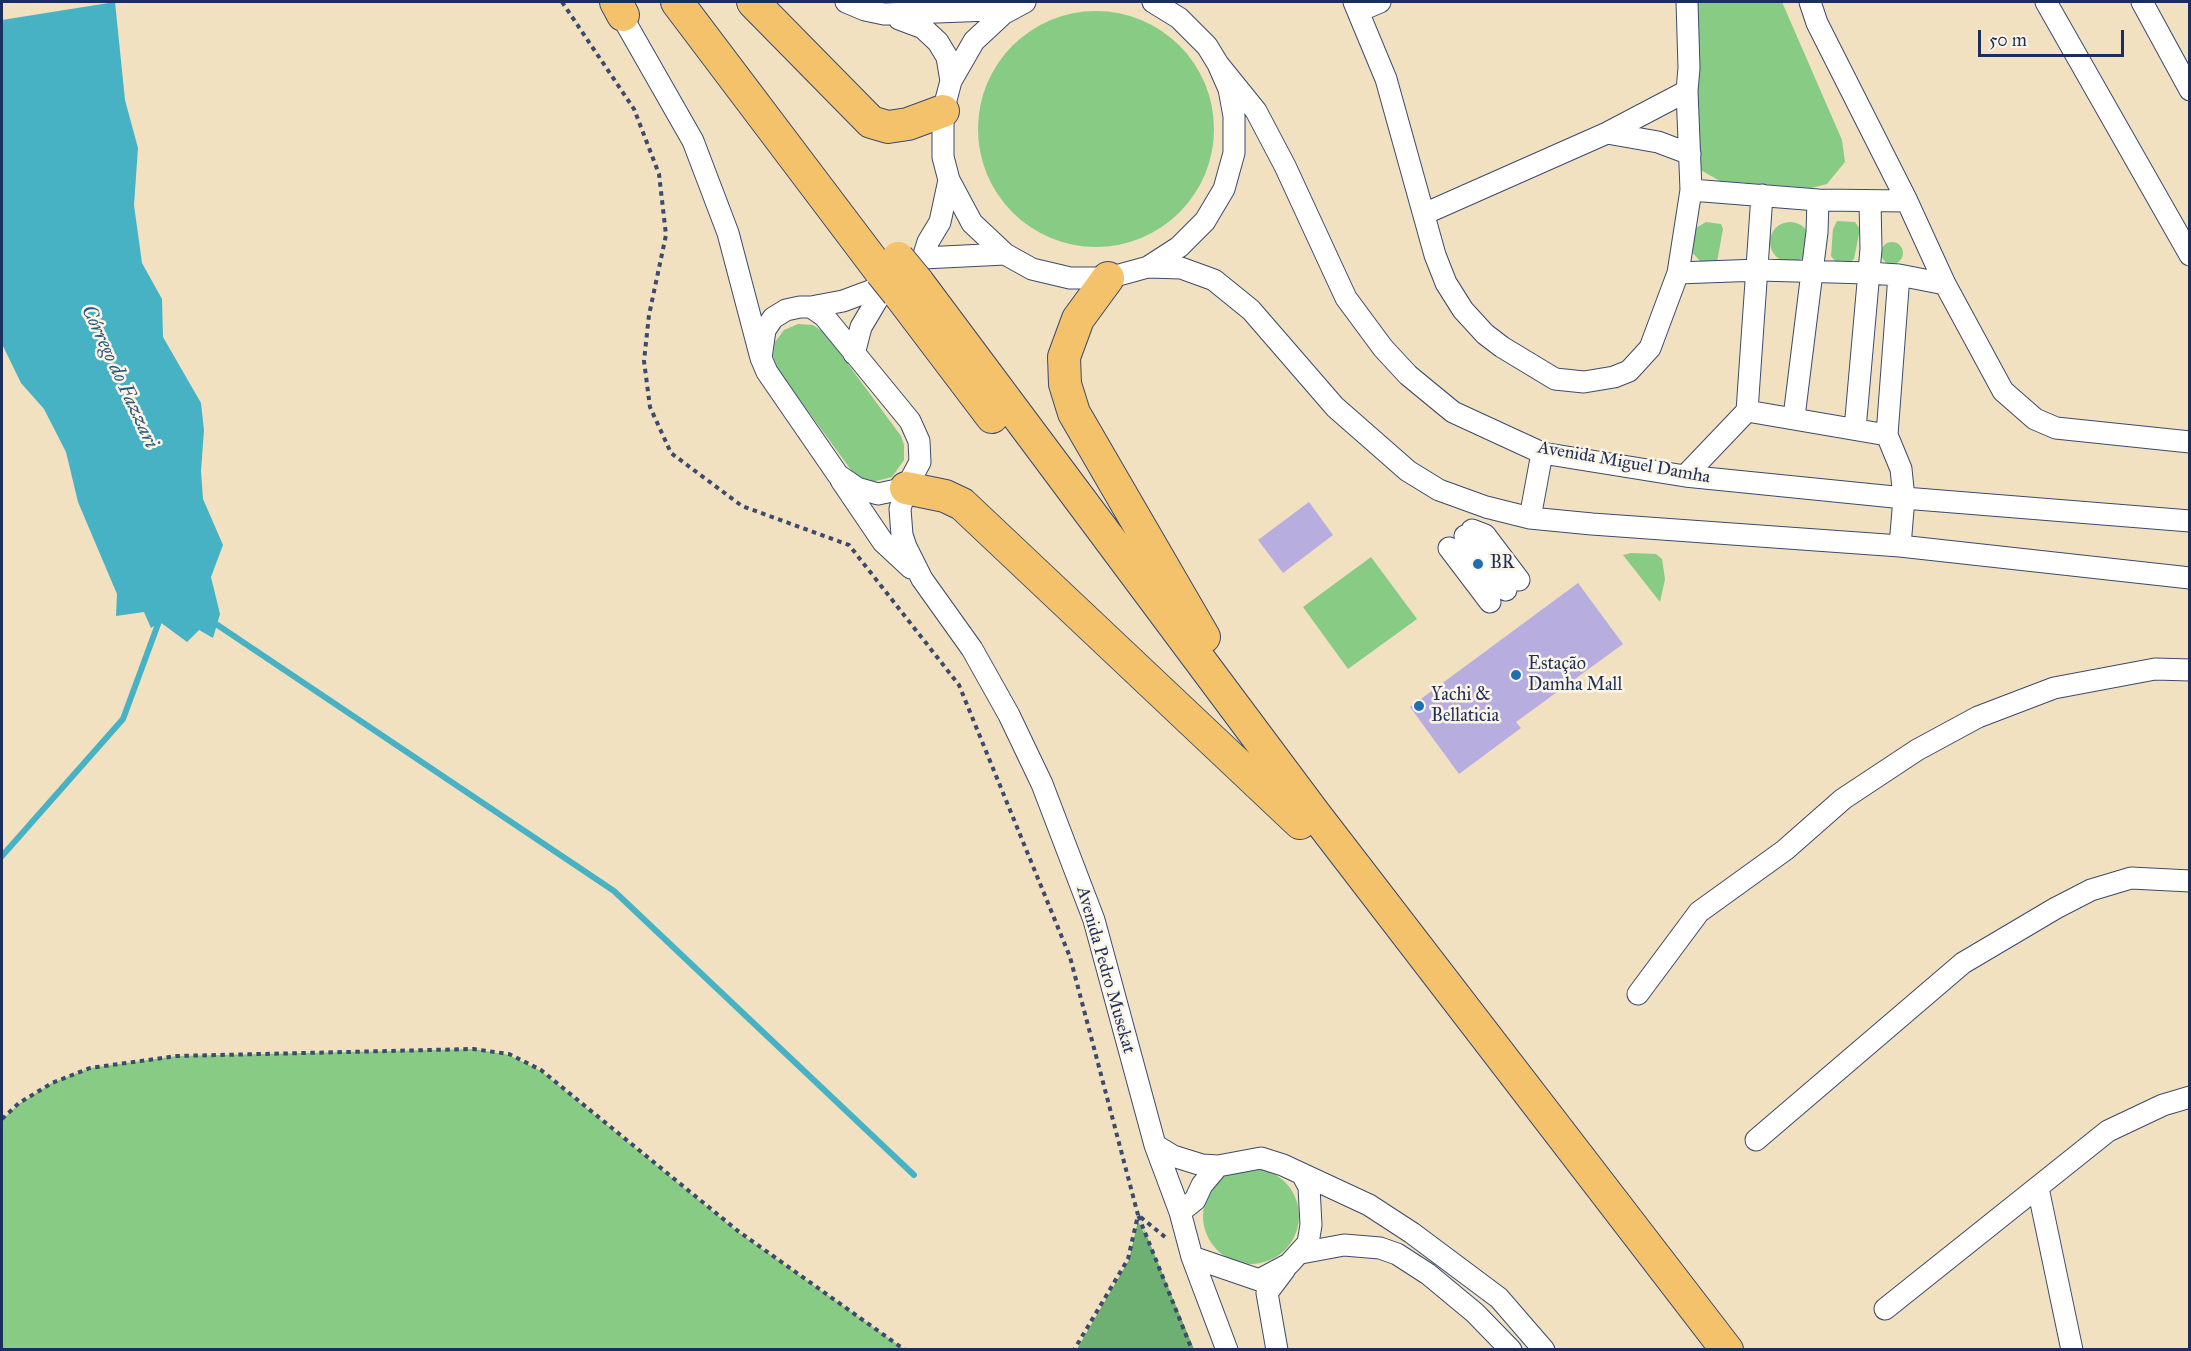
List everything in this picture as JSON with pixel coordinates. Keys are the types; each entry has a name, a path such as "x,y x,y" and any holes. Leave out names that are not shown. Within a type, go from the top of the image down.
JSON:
{"highway":[{"path":"676,2 901,274"},
{"path":"704,2 901,274 1702,1350"},
{"path":"753,2 871,122 888,128 908,124 943,111"},
{"path":"1108,278 1078,319 1064,357 1065,384 1074,413 1156,550 1239,702 1307,818 1727,1350"},
{"path":"906,488 945,496 962,504 1307,818"}],"street":[{"path":"846,2 924,28 938,42 947,57 951,81"},
{"path":"1148,267 1179,247 1205,221 1224,189 1234,153 1234,116 1229,89 1218,64 1207,46 1179,18 1153,2"},
{"path":"1380,2 1356,6 1386,79 1446,283 1463,310 1485,334 1521,360 1555,379 1584,382 1614,377 1629,371 1650,348 1678,273 1691,190 1687,91 1689,68 1687,2"},
{"path":"1810,2 1817,23 1907,201 1945,284 2003,391 2035,419 2056,428 2190,442"},
{"path":"2046,2 2190,255"},
{"path":"2142,2 2190,90"},
{"name":"Avenida Pedro Musekat","path":"617,6 693,141 728,233 760,358 883,542 922,579"},
{"path":"884,14 990,10 1015,6"},
{"path":"1015,6 974,41 951,81 943,111 943,157 949,180 972,223 1005,254 1032,269 1070,278 1108,278 1148,267 1181,268 1214,280 1251,310 1335,407 1408,471 1439,490 1486,507 1530,518 1900,546 2190,578"},
{"name":"Avenida Miguel Damha","path":"1218,64 1256,111 1285,166 1346,298 1383,348 1407,375 1453,412 1542,453 1685,476 1904,498 2190,521"},
{"path":"1424,214 1607,133 1687,91"},
{"path":"1607,133 1658,142 1690,154"},
{"path":"854,354 861,327 940,222 949,180"},
{"path":"1691,190 1818,200 1907,201"},
{"path":"1685,476 1748,411 1759,270 1762,195"},
{"path":"1794,417 1812,271 1818,200"},
{"path":"1856,429 1871,249 1870,201"},
{"path":"760,358 765,330 773,318 786,310 843,301 901,274 1005,254"},
{"path":"1678,273 1759,270 1868,273 1899,275 1945,284"},
{"path":"1899,275 1887,435 1901,469 1904,498 1900,546"},
{"name":"Avenida Pedro Musekat","path":"811,307 824,316 910,421 919,441 920,462 906,488 900,509 902,535 922,579 972,650 1009,715 1042,784 1094,920 1155,1145 1180,1212 1192,1257 1227,1350"},
{"path":"1748,411 1794,417 1887,435"},
{"path":"1530,518 1542,453"},
{"path":"838,475 857,488 878,495 906,488"},
{"path":"1499,596 1456,542 1499,596"},
{"path":"1638,994 1699,912 1785,850 1843,799 1917,750 1978,717 2054,688 2156,669 2190,670"},
{"path":"1756,1140 1963,963 2091,890 2131,878 2190,881"},
{"path":"1885,1309 2108,1131 2163,1105 2190,1097"},
{"path":"1155,1145 1173,1156 1202,1165 1218,1166 1261,1158 1370,1205 1421,1239 1499,1298 1544,1350"},
{"path":"1180,1212 1195,1200 1202,1185 1218,1166"},
{"path":"1276,1345 1267,1293 1308,1242 1312,1209 1309,1187 1302,1174"},
{"path":"2038,1188 2072,1350"},
{"path":"1192,1257 1259,1280 1295,1258 1344,1245 1380,1248 1397,1254 1428,1274 1475,1313 1510,1350"}],"path":[{"path":"562,2 634,109 659,174 666,236 650,315 644,361 650,407 671,453 742,506 849,545 959,685 1070,957 1138,1215 1192,1350"},
{"path":"2,1119 19,1103 52,1083 90,1068 177,1056 474,1048 509,1054 541,1070 738,1231 905,1350"},
{"path":"1138,1215 1192,1257"},
{"path":"1074,1350 1128,1259 1138,1215"}],"green space":[{"path":"1694,2 1782,2 1842,140 1845,162 1827,184 1811,188 1720,181 1697,168"},
{"path":"1096,11 1141,20 1171,38 1187,54 1200,74 1209,95 1214,129 1205,174 1187,204 1171,220 1151,233 1130,242 1096,247 1051,238 1021,220 1005,204 992,184 983,163 978,129 987,84 1005,54 1021,38 1041,25 1062,16"},
{"path":"1837,221 1855,222 1860,229 1854,259 1850,262 1835,261 1831,256 1833,229"},
{"path":"1706,222 1721,224 1723,229 1717,262 1700,261 1690,250 1694,229"},
{"path":"1790,222 1798,223 1804,228 1809,234 1809,250 1804,256 1798,261 1790,262 1782,261 1776,256 1771,250 1770,242 1771,234 1776,228 1782,223"},
{"path":"1892,242 1900,245 1903,253 1900,261 1892,264 1884,261 1881,253 1884,245"},
{"path":"798,324 813,325 825,333 901,436 904,445 904,460 892,477 872,482 854,474 778,370 773,356 775,342 784,330"},
{"path":"1656,554 1662,559 1665,579 1660,602 1623,555"},
{"path":"1371,557 1417,619 1348,669 1303,607"},
{"path":"474,1049 509,1055 541,1071 738,1232 904,1349 2,1349 2,1120 19,1104 52,1083 90,1068 177,1056"},
{"path":"1242,1168 1260,1168 1278,1176 1291,1189 1299,1207 1296,1235 1278,1256 1260,1264 1242,1264 1224,1256 1211,1243 1203,1225 1203,1207 1211,1189 1224,1176"},
{"path":"1138,1215 1194,1349 1077,1349 1129,1260 1138,1221 1147,1239"}],"water":[{"path":"115,2 125,100 138,148 134,205 142,263 162,299 163,337 201,403 204,430 201,471 203,499 223,545 211,577 220,614 213,638 199,630 187,642 160,622 151,628 144,612 116,616 117,594 78,502 66,452 44,409 21,383 2,344 2,20"}],"building":[{"path":"1309,502 1333,535 1283,573 1258,540"},
{"name":"Estação Damha Mall","path":"1578,583 1623,644 1516,722 1521,728 1459,774 1410,707"}],"waterway":[{"name":"Córrego do Fazzari","path":"2,856 123,719 161,616"},
{"path":"213,622 614,891 914,1175"}],"place":[{"name":"BR","path":"1478,564"},
{"name":"Estação Damha Mall","path":"1516,675"},
{"name":"Yachi & Bellaticia","path":"1419,706"}]}
